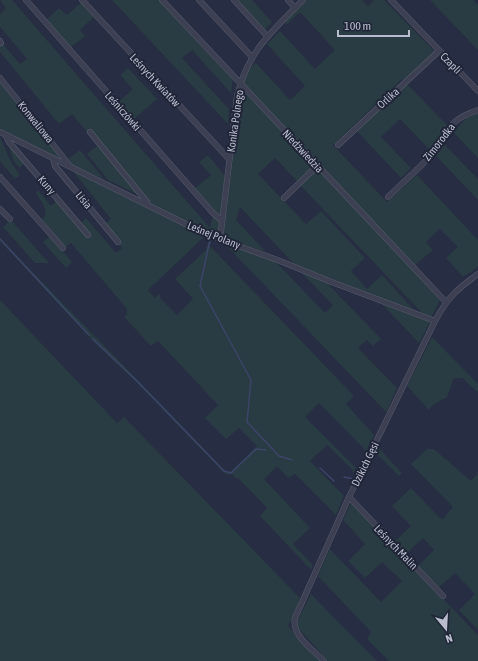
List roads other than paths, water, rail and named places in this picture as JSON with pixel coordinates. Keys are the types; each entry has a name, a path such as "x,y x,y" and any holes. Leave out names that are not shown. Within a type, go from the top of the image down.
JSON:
{"street":[{"name":"Leśniczówki","path":"26,0 213,213 222,220"},
{"name":"Leśnych Kwiatów","path":"82,0 229,159"},
{"name":"Niedźwiedzia","path":"162,0 445,301"},
{"path":"199,0 252,57"},
{"path":"234,0 267,36"},
{"path":"288,0 295,8"},
{"name":"Konika Polnego","path":"220,240 237,96 240,83 252,57 267,36 303,0"},
{"name":"Czapli","path":"391,0 478,91"},
{"name":"Orlika","path":"338,146 439,51"},
{"name":"Konwaliowa","path":"0,78 70,167"},
{"name":"Zimorodka","path":"388,197 432,154 456,120 478,110"},
{"name":"Leśnej Polany","path":"0,132 220,240 273,258 329,282 435,321"},
{"path":"90,132 148,205"},
{"name":"Kuny","path":"6,135 9,142 88,235"},
{"name":"Lisia","path":"53,158 56,166 118,242"},
{"path":"284,198 317,166"},
{"path":"0,177 62,248"},
{"path":"0,209 10,219"},
{"name":"Dzikich Gęsi","path":"324,661 300,636 294,623 349,498 445,301 455,291 478,274"},
{"name":"Leśnych Malin","path":"349,498 443,596"}],"waterway":[{"path":"0,239 89,335"},
{"path":"210,240 200,286 251,380 247,422 279,456 292,460"},
{"path":"93,339 137,381 224,471 231,473 256,449 266,450"},
{"path":"320,468 334,481"},
{"path":"344,477 354,479 356,476"}]}
